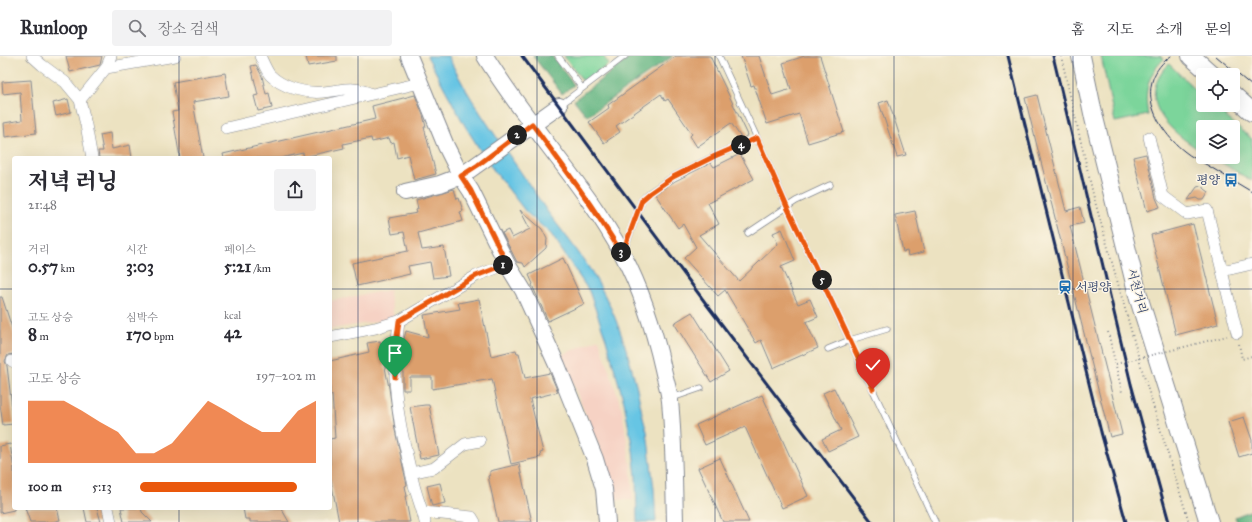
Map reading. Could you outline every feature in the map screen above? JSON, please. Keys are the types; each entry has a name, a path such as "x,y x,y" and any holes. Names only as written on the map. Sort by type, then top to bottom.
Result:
{"main road":[{"name":"서천거리","path":"1081,56 1094,118 1139,299 1208,522"},
{"path":"1191,56 1204,68"},
{"path":"1240,101 1252,112"}],"street":[{"path":"32,56 65,82 80,100 92,156"},
{"path":"80,100 106,68 111,56"},
{"path":"106,68 174,56"},
{"path":"260,56 269,74 279,82 300,91 322,92 360,89 372,94"},
{"path":"409,56 446,146 461,176 471,191 507,264 523,290 554,359 595,459 604,489 607,522"},
{"path":"485,56 500,80 572,176 622,254 640,291 652,326 670,399 675,522"},
{"path":"226,128 420,83"},
{"path":"406,192 440,184 461,176 559,106"},
{"path":"1149,137 1163,196 1187,214 1207,210 1237,333"},
{"path":"332,337 375,328 399,321 476,276 507,264"},
{"path":"1222,271 1252,264"},
{"path":"399,321 395,353 396,392 411,473 417,498 424,517 472,517 475,522"},
{"path":"411,473 434,468 466,444 480,441"},
{"path":"108,510 111,522"}],"lane":[{"path":"558,56 582,88"},
{"path":"559,106 618,58 625,56"},
{"path":"719,56 787,207 935,522"},
{"path":"622,254 642,200 650,193 673,177 715,156 757,138"},
{"path":"748,233 787,207 830,185"},
{"path":"828,350 850,340 888,329"},
{"path":"670,399 701,388"}],"path":[{"path":"1108,332 1122,392"},
{"path":"1116,364 1210,340"}],"shaded area":[{"path":"389,290 394,319 332,329 332,301"},
{"path":"599,339 622,409 631,467 633,500 612,500 607,466 561,355"}],"green space":[{"path":"533,56 552,56 574,85 562,94"},
{"path":"564,56 603,56 609,64 584,82"},
{"path":"632,56 673,56 587,116 574,100"},
{"path":"1101,56 1161,56 1164,59 1154,71 1148,85 1146,99 1148,115 1115,122"},
{"path":"1169,64 1196,90 1196,112 1220,112 1230,120 1196,120 1196,147 1179,135 1160,114 1156,103 1155,90 1159,77"},
{"path":"1240,129 1252,139 1252,181 1224,164 1240,164"},
{"path":"1252,510 1252,522 1237,522 1235,517"}],"water":[{"path":"427,56 448,56 455,71 481,114 547,211 586,264 606,298 626,349 637,387 643,419 647,431 654,489 656,522 637,522 636,476 633,450 624,402 606,339 589,291 551,234 526,212 489,164 465,126"}],"building":[{"path":"66,56 102,56 100,65 70,72"},
{"path":"306,56 337,56 337,61 308,66"},
{"path":"676,56 710,56 748,135 742,139 731,123 697,147 690,136 692,134 668,99 665,101 661,94 616,126 620,132 604,143 589,122 609,108 608,105"},
{"path":"741,56 759,56 772,95 791,89 783,63 805,56 820,56 844,132 808,143 799,114 767,124 754,85 751,86"},
{"path":"256,65 262,76 266,94 269,93 272,108 258,111 254,96 258,95 251,66"},
{"path":"225,73 229,96 193,102 203,156 180,156 172,112 178,111 173,82"},
{"path":"31,80 36,133 5,137 4,123 22,120 20,92 3,94 2,82"},
{"path":"415,95 423,115 426,127 424,127 436,174 414,180 408,155 397,158 394,142 391,143 389,138 372,142 371,138 343,144 344,148 308,156 304,156 303,153 290,156 224,156 223,154 375,119 372,106"},
{"path":"1037,95 1066,211 1080,207 1084,223 1070,226 1122,434 1110,437 1025,98"},
{"path":"68,99 71,112 56,116 53,103"},
{"path":"888,100 906,155 897,157 879,103"},
{"path":"110,133 112,149 130,145 132,156 99,156 98,151 103,151 100,135"},
{"path":"740,154 754,179 708,203 719,224 699,235 739,281 778,244 773,233 782,229 795,261 781,267 798,304 810,299 818,317 806,322 818,348 773,368 761,340 756,343 725,290 718,296 684,258 696,247 683,224 678,228 655,194 675,181 711,163 714,167"},
{"path":"1146,154 1156,198 1160,207 1147,211 1133,157"},
{"path":"1201,186 1209,192 1204,200 1197,198 1188,200 1197,187"},
{"path":"454,189 457,199 459,198 463,211 460,212 463,221 418,233 422,250 444,247 449,276 433,278 430,262 408,266 410,274 357,286 352,263 408,251 404,232 392,234 389,218 417,213 416,210 418,209 416,200"},
{"path":"520,210 542,229 547,239 546,248 525,267 523,263 517,262 502,233 508,230 512,238 530,229"},
{"path":"915,211 924,252 908,256 907,251 903,252 895,215"},
{"path":"1193,224 1218,324 1176,335 1151,235"},
{"path":"563,258 584,304 548,321 529,275"},
{"path":"0,297 2,297 12,328 12,354 8,355 5,361 7,366 12,407 12,424 3,425 0,405"},
{"path":"479,299 491,356 516,350 517,353 519,353 525,378 550,373 558,392 530,399 543,452 540,453 541,457 511,464 492,379 432,389 432,377 410,377 410,390 403,390 403,355 406,331 428,337 424,315 460,309 458,303"},
{"path":"692,312 729,371 711,382 674,323"},
{"path":"380,341 395,430 407,485 405,486 407,496 405,496 410,522 339,522 332,486 332,439 335,438 332,395 332,361 369,352 367,343"},
{"path":"834,388 858,437 828,451 822,439 841,430 823,393"},
{"path":"762,395 808,496 782,508 745,427 705,445 696,425"},
{"path":"429,405 439,455 420,459 410,407"},
{"path":"1244,417 1252,440 1252,453 1239,457 1228,422"},
{"path":"10,444 12,456 12,510 14,510 0,513 0,446"},
{"path":"720,458 749,522 723,522 698,468"},
{"path":"519,464 532,522 498,522 488,476 490,475 490,471"},
{"path":"440,483 445,503 432,506 427,486"},
{"path":"26,510 58,510 60,520 52,522 30,522"},
{"path":"84,510 98,510 101,522 87,522"},
{"path":"121,510 142,510 152,522 124,522"},
{"path":"243,510 282,510 289,522 250,522 250,519 245,519"}],"tram line":[{"path":"1171,56 1159,67 1153,79 1151,92 1152,105 1164,130 1173,141 1187,153 1252,192"},
{"path":"1216,56 1252,86"}],"railway":[{"path":"522,56 707,305 872,522"},
{"path":"1008,56 1101,432 1126,522"},
{"path":"1053,56 1131,384 1169,522"}],"place":[{"name":"평양","path":"1231,180"},
{"name":"서평양","path":"1065,287"}],"route":[{"path":"395,377 395,353 399,321 439,296 476,276 507,264 471,191 461,176 532,124 572,176 622,254 642,200 650,193 673,177 715,156 757,138 787,207 873,389"}]}
